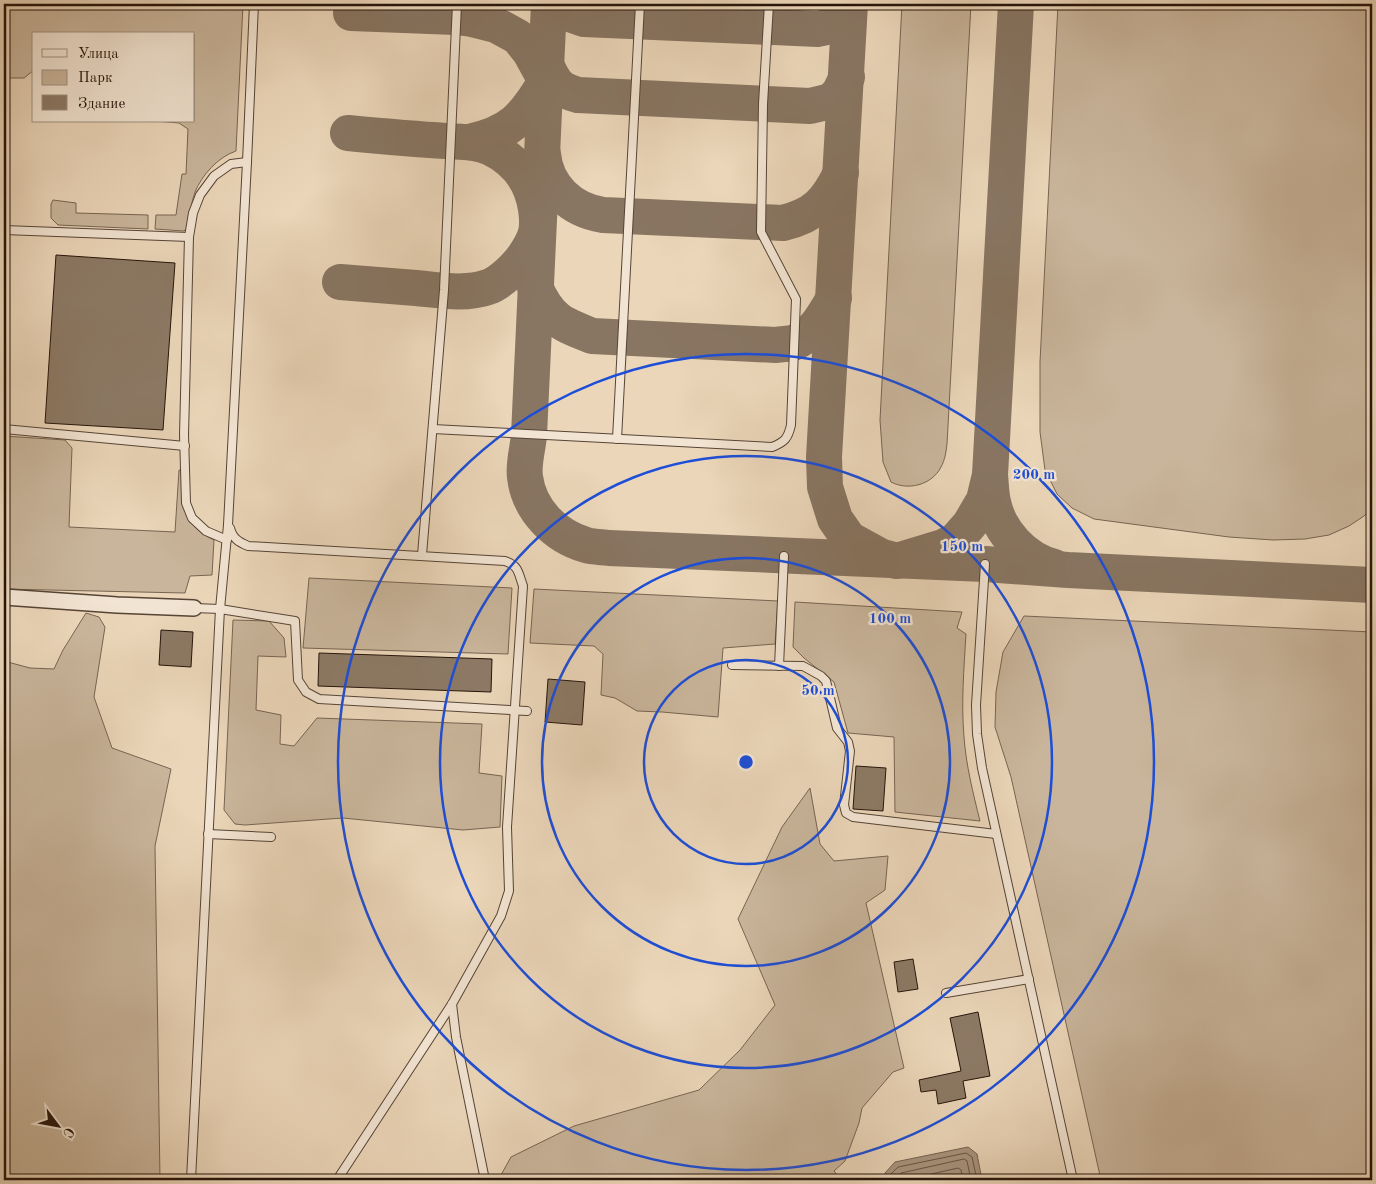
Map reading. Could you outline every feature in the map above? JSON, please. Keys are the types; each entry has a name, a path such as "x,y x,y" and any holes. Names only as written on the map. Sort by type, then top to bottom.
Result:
{"street":[{"path":"4,597 194,608"}],"lane":[{"path":"191,1180 220,609 228,525 254,4"},
{"path":"422,555 444,290 457,4"},
{"path":"617,439 640,4"},
{"path":"433,429 772,447 783,443 789,435 792,425 796,299 761,232 763,104 769,4"},
{"path":"227,540 206,531 192,518 186,503 185,446 189,237 193,213 200,195 214,176 231,164 247,162"},
{"path":"4,230 189,237"},
{"path":"4,429 185,446"},
{"path":"228,525 231,534 237,542 248,546 505,561 513,563 517,568 523,586 508,827 509,891 501,916 452,1004 337,1180"},
{"path":"779,666 784,556"},
{"path":"985,564 976,705 976,734 996,834 1073,1180"},
{"path":"194,608 220,609 295,621 298,680 306,692 319,699 526,712"},
{"path":"732,665 802,666 821,676 826,681 837,728 848,742 850,751 844,806 846,813 853,817 996,834"},
{"path":"208,834 271,836"},
{"path":"946,993 1028,979"},
{"path":"452,1004 456,1037 485,1180"}],"green space":[{"path":"4,4 243,4 236,151 217,162 202,179 194,196 188,227 184,231 155,229 156,215 176,215 182,174 186,174 188,129 179,123 168,122 195,122 195,32 32,32 32,72 24,78 4,78"},
{"path":"902,4 971,4 946,453 941,467 932,478 919,485 912,486 898,485 891,482 883,462 880,420"},
{"path":"1058,4 1372,4 1372,508 1349,526 1329,535 1305,539 1273,540 1229,537 1094,519 1072,508 1057,494 1045,470 1040,432 1040,362"},
{"path":"53,200 76,203 76,213 148,215 148,229 58,225 51,218 51,204"},
{"path":"4,436 65,440 72,448 69,527 175,532 179,470 182,470 184,502 190,520 203,534 214,540 212,575 190,576 185,593 4,589"},
{"path":"309,578 512,588 508,654 303,648"},
{"path":"534,589 778,601 775,644 723,648 718,717 637,711 615,698 601,695 603,654 594,646 530,643"},
{"path":"795,602 962,612 957,628 966,634 963,698 964,737 972,790 980,821 895,812 894,737 848,733 834,682 793,647"},
{"path":"86,613 99,617 105,627 94,697 112,748 171,769 155,846 160,1180 4,1180 4,661 30,668 54,669 63,650"},
{"path":"1024,616 1372,632 1372,1180 1101,1180 1011,777 995,727 996,692 1003,652"},
{"path":"233,620 269,621 284,638 286,657 258,656 256,710 281,715 280,744 294,746 317,718 482,724 479,773 502,776 500,827 463,830 343,818 245,825 235,824 224,810"},
{"path":"810,788 820,844 834,861 888,856 885,890 866,903 904,1068 893,1072 862,1108 859,1123 845,1161 834,1171 841,1180 504,1180 501,1175 511,1157 574,1126 699,1090 740,1050 775,1005 738,919 782,827"}],"water":[{"path":"968,1147 977,1154 982,1180 887,1180 885,1173 895,1162"}],"building":[{"path":"56,255 175,263 163,430 45,423"},
{"path":"161,630 193,632 191,667 159,665"},
{"path":"319,653 492,659 491,692 318,686"},
{"path":"548,679 585,682 582,725 545,722"},
{"path":"856,766 886,768 883,811 853,809"},
{"path":"913,959 918,989 898,992 894,962"},
{"path":"978,1012 990,1076 963,1081 966,1098 938,1104 936,1090 921,1092 919,1080 961,1071 950,1018"}],"taxiway":[{"path":"549,4 529,435 525,461 525,477 527,489 538,511 554,528 575,541 594,547 985,564 1372,585"},
{"path":"558,4 564,12 584,19 818,29 837,21 849,4"},
{"path":"850,4 824,457 825,487 835,519 849,539 882,557 897,561 943,547 956,540 970,524 984,500 990,475 992,499 996,513 1007,534 1023,551 1033,558 1054,567"},
{"path":"990,475 1016,4"},
{"path":"351,13 472,19 496,25 518,37 530,52 546,81 531,105 515,122 496,134 469,142"},
{"path":"547,67 558,86 578,95 810,106 833,99 839,93 847,77"},
{"path":"340,282 452,291 471,291 488,287 503,278 522,259 534,239 537,228 534,199 527,181 515,165 491,148 469,142 348,133"},
{"path":"543,154 549,177 562,195 581,208 603,215 783,223 803,216 818,206 830,192 841,173"},
{"path":"535,287 545,306 557,319 572,328 592,336 776,345 793,343 800,340 817,324 834,298"}]}
